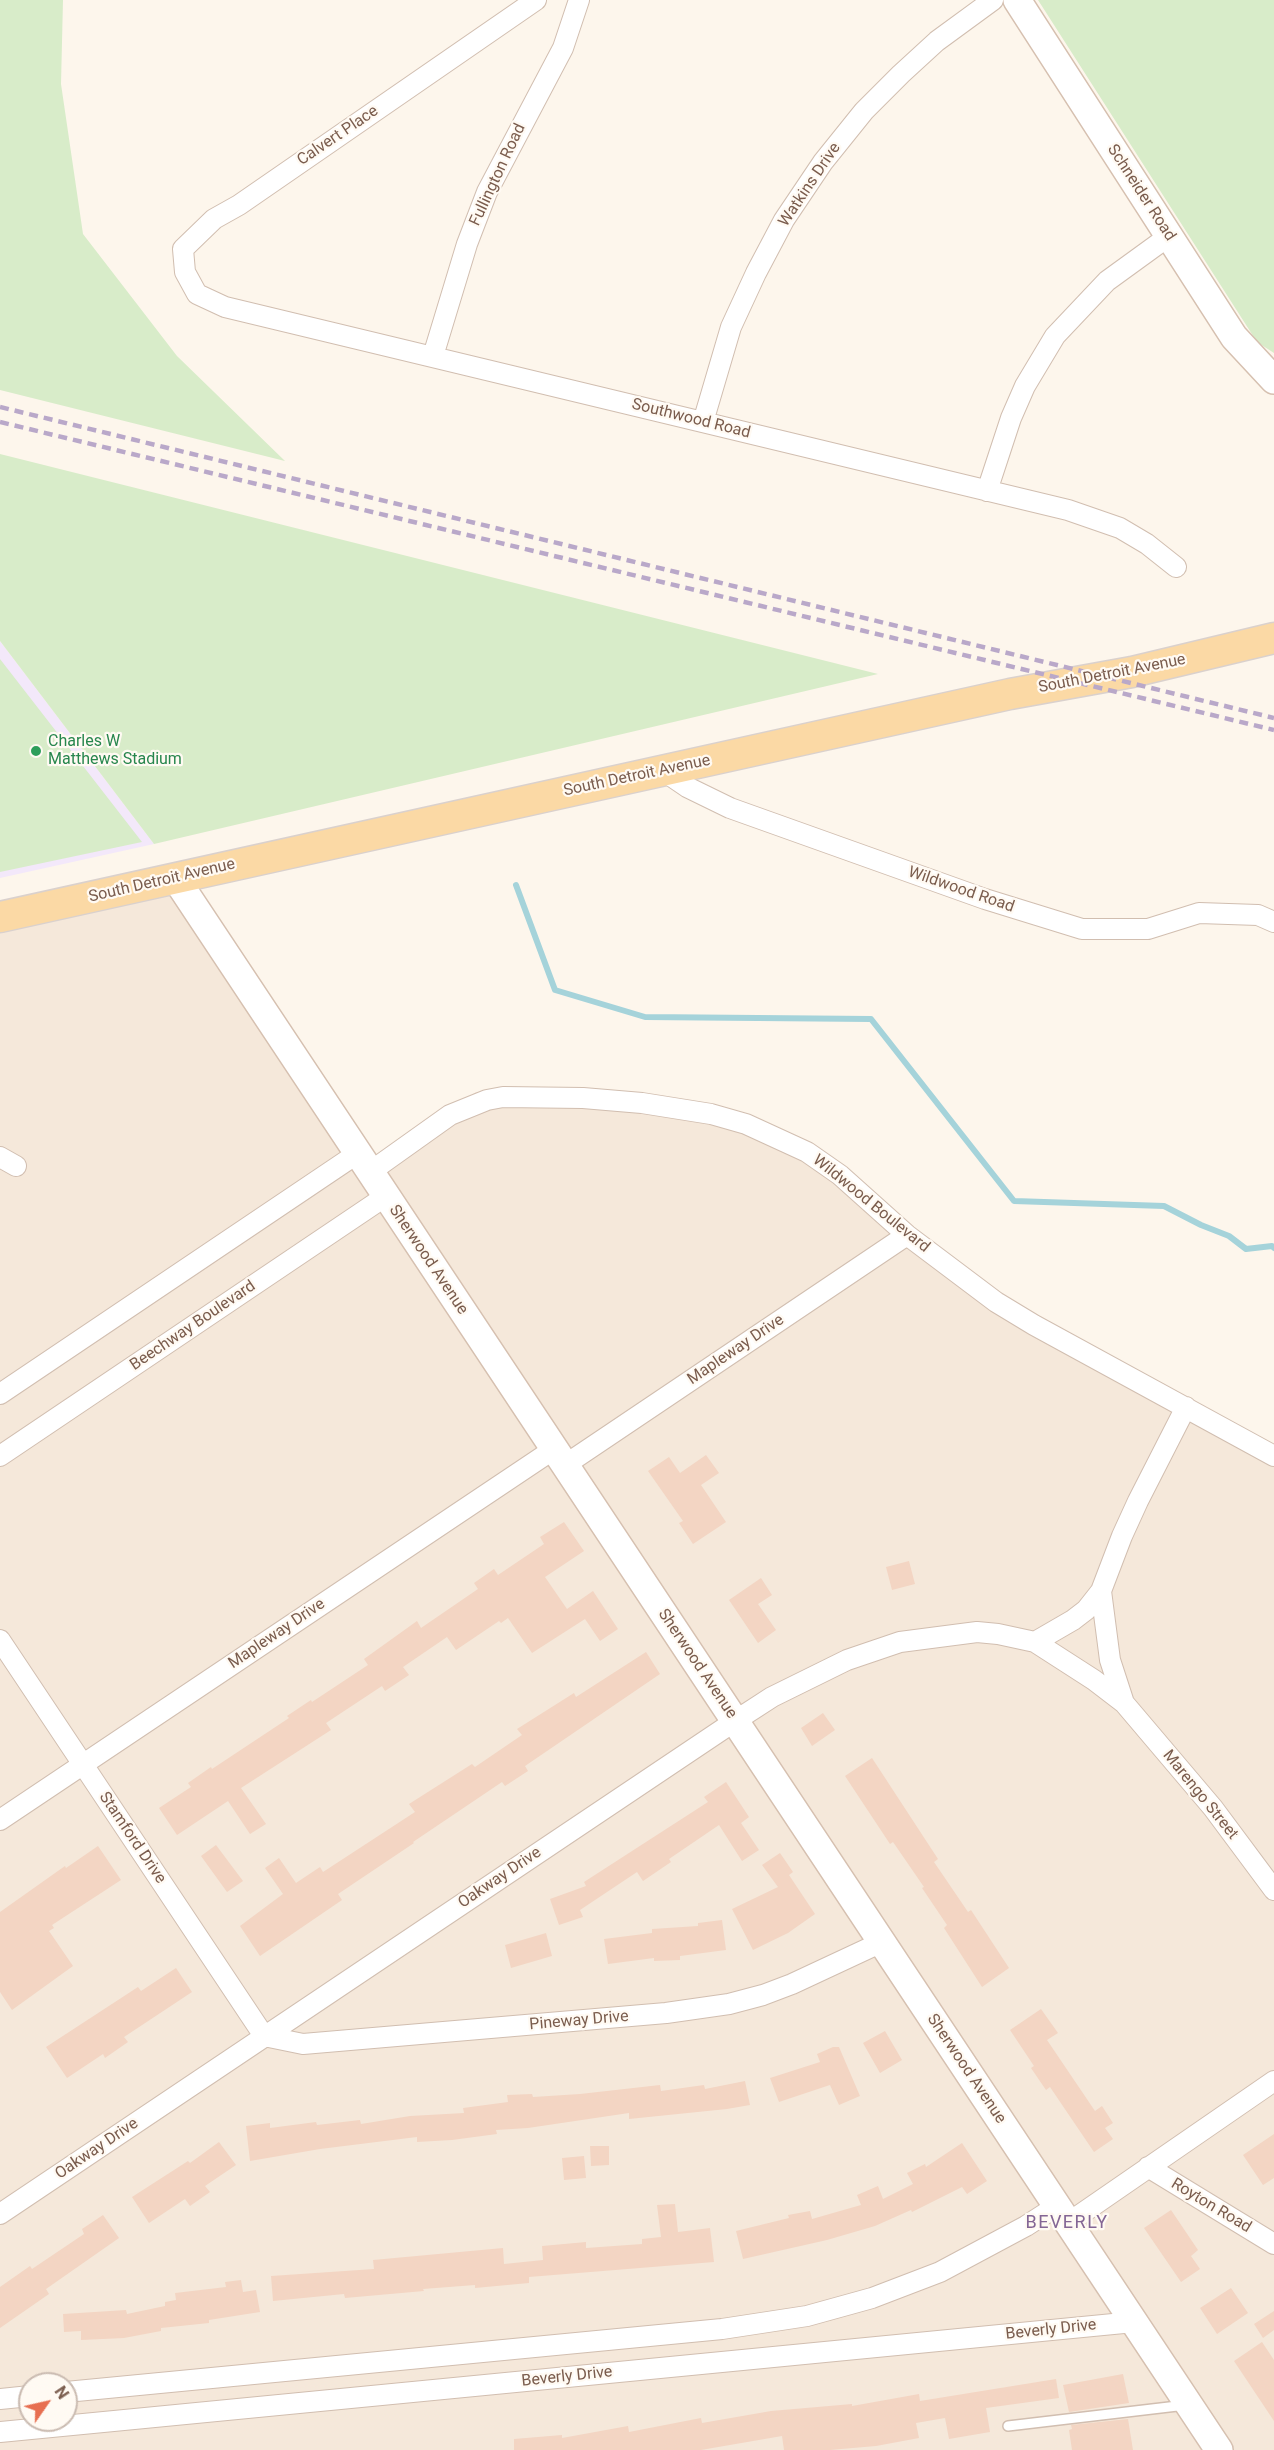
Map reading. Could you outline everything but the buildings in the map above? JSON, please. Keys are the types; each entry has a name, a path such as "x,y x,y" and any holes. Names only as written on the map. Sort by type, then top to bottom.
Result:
{"main road":[{"name":"South Detroit Avenue","path":"0,917 1010,694 1132,672 1274,638"}],"street":[{"name":"Calvert Place","path":"197,294 185,272 183,249 214,219 239,205 536,0"},
{"name":"Fullington Road","path":"433,356 467,244 486,192 563,48 579,0"},
{"name":"Watkins Drive","path":"703,422 731,327 784,220 823,162 864,111 901,74 937,41 993,0"},
{"name":"Schneider Road","path":"1017,0 1234,337 1274,380"},
{"path":"987,491 1011,418 1025,387 1054,336 1107,281 1169,236"},
{"name":"Southwood Road","path":"197,294 225,307 1068,510 1120,528 1147,544 1176,567"},
{"name":"Wildwood Road","path":"662,770 687,787 730,808 985,899 1082,929 1148,929 1199,913 1258,915 1274,922"},
{"name":"Sherwood Avenue","path":"176,879 1219,2450"},
{"name":"Wildwood Boulevard","path":"364,1163 450,1115 487,1100 503,1097 583,1098 642,1103 711,1114 746,1124 807,1152 840,1175 907,1235 1005,1307 1274,1456"},
{"path":"0,1394 364,1163"},
{"name":"Beechway Boulevard","path":"0,1456 386,1196"},
{"name":"Mapleway Drive","path":"0,1820 83,1764 907,1235"},
{"name":"Marengo Street","path":"1186,1407 1137,1501 1101,1591 1086,1610 1035,1642 1094,1680 1124,1703 1214,1808 1274,1890"},
{"name":"Marengo Street","path":"1101,1591 1110,1660 1124,1703"},
{"name":"Oakway Drive","path":"0,2214 772,1697 847,1660 900,1642 977,1632 1035,1642"},
{"name":"Stamford Drive","path":"0,1640 264,2036"},
{"name":"Pineway Drive","path":"264,2036 303,2044 666,2013 729,2004 792,1984 882,1942"},
{"name":"Beverly Drive","path":"78,2391 722,2329 807,2316 872,2298 940,2272 1026,2226 1062,2214 1148,2167 1274,2081"},
{"name":"Royton Road","path":"1148,2167 1274,2244"},
{"name":"Beverly Drive","path":"0,2432 1134,2322"},
{"path":"0,2399 18,2397"}],"lane":[{"path":"1008,2426 1188,2404"}],"shaded area":[{"name":"Charles W Matthews Stadium","path":"0,641 154,844 0,878"},
{"path":"193,888 372,1160 476,1092 705,1103 812,1146 917,1233 1002,1299 1274,1450 1274,2450 0,2450 0,930"}],"green space":[{"path":"0,0 63,0 61,84 83,234 177,356 285,461 0,390"},
{"path":"1038,0 1274,0 1274,353 1257,342"},
{"path":"0,454 878,674 154,844 0,641"},
{"name":"Charles W Matthews Stadium","path":"0,659 142,842 0,872"}],"waterway":[{"path":"516,885 555,990 645,1017 871,1019 1014,1201 1164,1206 1229,1236 1246,1249 1272,1246 1274,1248"}],"railway":[{"path":"0,407 1274,718"},
{"path":"0,422 1274,730"}],"place":[{"name":"Charles W Matthews Stadium","path":"36,751"}],"district":[{"name":"BEVERLY","path":"1067,2223"}]}
